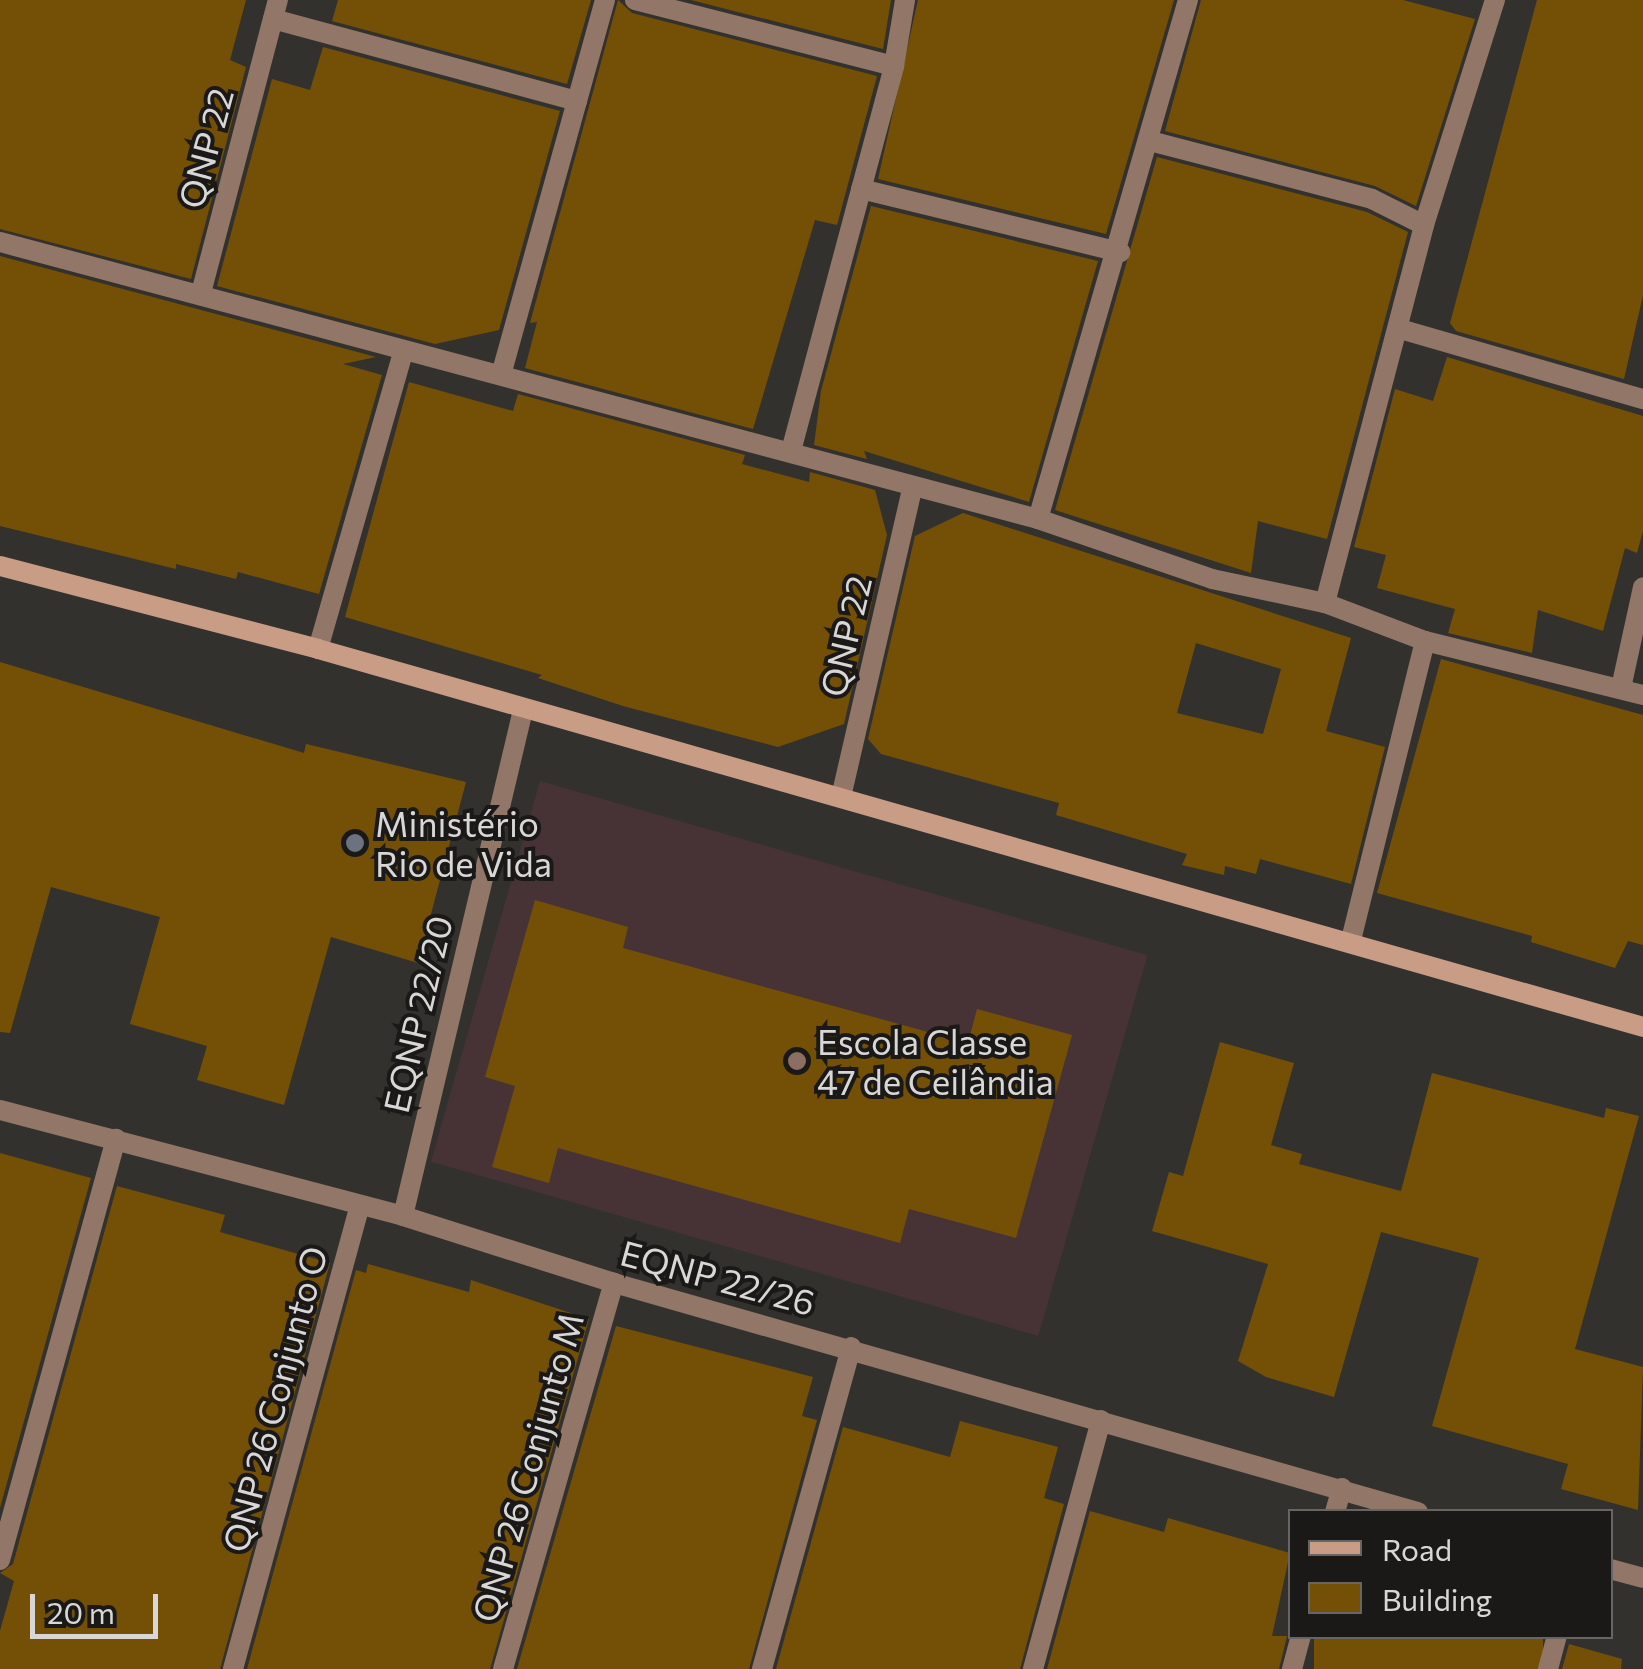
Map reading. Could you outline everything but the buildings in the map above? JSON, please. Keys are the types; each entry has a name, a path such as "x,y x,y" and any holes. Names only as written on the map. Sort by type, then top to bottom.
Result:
{"street":[{"path":"501,375 605,0"},
{"path":"635,0 894,66"},
{"path":"791,452 894,66 905,0"},
{"path":"1038,518 1120,252 1188,0"},
{"path":"1326,603 1400,330 1424,225 1495,0"},
{"name":"QNP 22","path":"201,293 276,10 577,101"},
{"path":"1150,141 1372,200 1424,225"},
{"path":"861,189 1120,252"},
{"path":"0,242 791,452 912,490 1038,518 1212,579 1326,603 1424,640 1643,694"},
{"path":"1400,330 1643,399"},
{"path":"318,650 403,352"},
{"name":"QNP 22","path":"842,797 912,490"},
{"path":"0,566 318,650 842,797 1351,940 1643,1027"},
{"path":"1621,688 1643,586"},
{"path":"1351,940 1424,640"},
{"name":"EQNP 22/20","path":"403,1216 523,710"},
{"name":"EQNP 22/26","path":"0,1110 403,1216 614,1283 851,1346 1408,1509"},
{"path":"0,1560 116,1139"},
{"name":"QNP 26 Conjunto O","path":"233,1669 360,1205"},
{"name":"QNP 26 Conjunto M","path":"504,1669 614,1283"},
{"path":"762,1669 851,1346"},
{"path":"1033,1669 1101,1420"},
{"path":"1336,1509 1342,1488"},
{"path":"1613,1570 1643,1578"},
{"path":"1292,1669 1300,1639"},
{"path":"1548,1669 1556,1639"}],"shaded area":[{"name":"Escola Classe 47 de Ceilândia","path":"540,781 1148,955 1038,1336 431,1162"}],"place":[{"name":"Ministério Rio de Vida","path":"355,843"},
{"name":"Escola Classe 47 de Ceilândia","path":"797,1061"}]}
